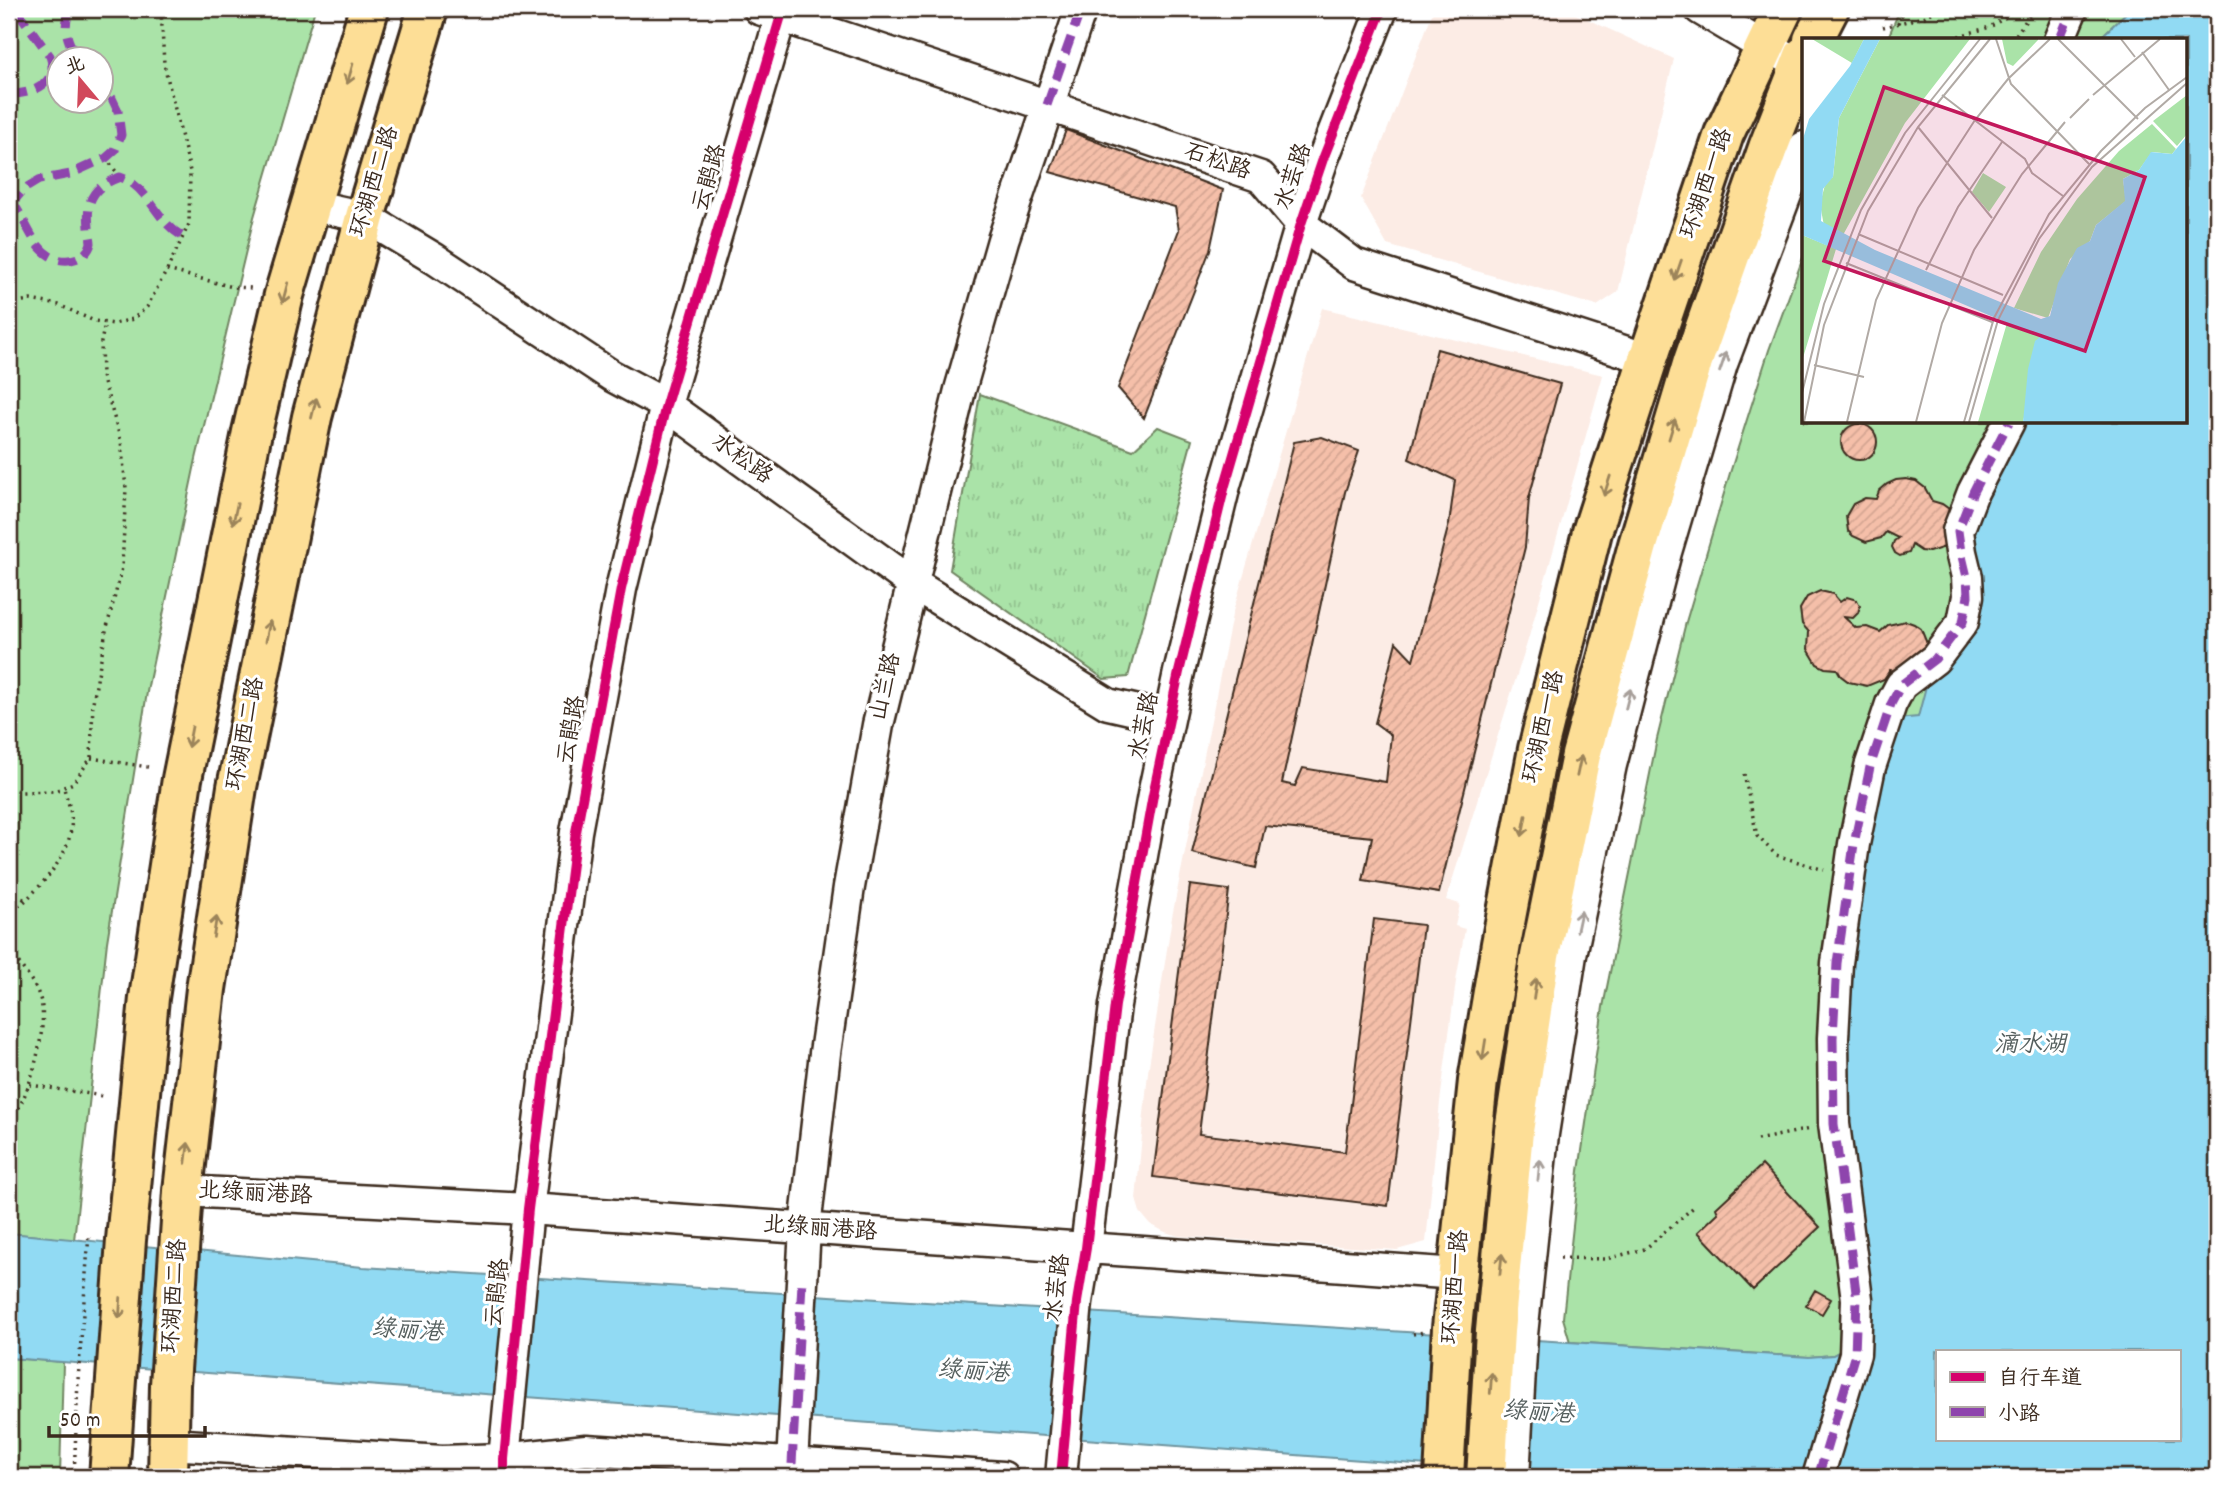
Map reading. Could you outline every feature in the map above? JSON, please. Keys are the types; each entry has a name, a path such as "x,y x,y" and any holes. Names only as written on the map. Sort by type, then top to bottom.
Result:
{"main road":[{"path":"109,1477 97,1380 125,1240 149,998 182,779 252,432 285,295 369,9"},
{"name":"环湖西二路","path":"169,1461 170,1385 183,1191 206,989 237,787 312,416 365,217 428,9"},
{"name":"环湖西一路","path":"1444,1475 1452,1328 1478,1081 1538,749 1592,532 1648,359 1724,134 1783,9"},
{"name":"环湖西一路","path":"1815,38 1829,9"},
{"name":"环湖西一路","path":"1495,1477 1508,1333 1514,1131 1538,970 1581,755 1638,545 1693,361 1802,66"}],"street":[{"name":"山兰路","path":"792,1464 805,1228 825,1053 849,887 878,725 960,390 1003,240 1081,9"},
{"name":"水芸路","path":"1062,1463 1077,1302 1115,1005 1169,718 1225,485 1301,224 1323,159 1382,9"},
{"path":"1700,9 1764,47 1802,57"},
{"path":"2060,38 2072,9"},
{"name":"石松路","path":"774,11 1261,177 1301,224 1354,264 1648,359"},
{"name":"云鹃路","path":"504,1468 528,1209 576,832 621,589 666,405 774,11"},
{"path":"1508,1333 1572,955 1611,765 1666,552 1722,364 1802,152"},
{"name":"水松路","path":"310,205 365,217 435,259 611,376 666,405 912,583 1108,704 1169,718"},
{"path":"1818,1477 1855,1353 1857,1299 1834,1124 1833,1038 1837,963 1849,877 1870,767 1891,704 1901,685 1935,659 1963,622 1968,597 1967,576 1958,531 1973,492 2008,424"},
{"name":"北绿丽港路","path":"183,1191 528,1209 1458,1274"},
{"path":"169,1461 442,1461 504,1468 586,1450 1003,1477"}],"path":[{"path":"9,303 30,300 59,304 94,321 114,324 133,319 148,307 190,223 190,171 164,64 161,9"},
{"path":"1898,23 1904,9"},
{"path":"1883,27 1924,17 1938,9"},
{"path":"1952,38 1990,27 2018,9"},
{"path":"2013,38 2034,9"},
{"path":"106,158 120,177"},
{"path":"167,270 233,287 251,288"},
{"path":"9,788 22,792 55,791 73,783 91,758 93,702 106,631 122,568 126,488 121,441 102,376 105,323"},
{"path":"91,758 148,767"},
{"path":"1744,774 1757,836 1776,855 1849,877"},
{"path":"9,916 10,912 27,900 52,873 67,847 72,817 64,787"},
{"path":"9,894 27,900"},
{"path":"9,944 33,982 42,1003 40,1041 30,1085 9,1121"},
{"path":"30,1085 103,1096"},
{"path":"1757,1140 1834,1124"},
{"path":"1560,1258 1606,1259 1645,1249 1696,1205"},
{"path":"74,1477 97,1380 89,1234"}],"shaded area":[{"path":"1434,9 1565,9 1674,59 1618,292 1597,306 1387,245 1361,198"},
{"path":"1322,308 1603,375 1528,640 1446,900 1460,904 1455,926 1465,929 1440,1102 1426,1242 1397,1250 1179,1236 1150,1224 1140,1212 1136,1199 1148,1072 1172,917 1232,615"}],"green space":[{"path":"9,9 315,9 254,217 196,459 148,686 107,942 74,1240 9,1233"},
{"path":"1900,9 2130,9 2100,38 1888,38"},
{"path":"1802,260 1802,424 2023,424 1984,498 1969,535 1982,576 1983,602 1962,650 1947,663 1851,1345 1833,1355 1809,1357 1570,1342 1563,1318 1579,1171 1603,1007 1657,739 1686,622 1769,350"},
{"path":"980,394 1133,450 1158,427 1192,440 1128,677 1104,679 950,570"},
{"path":"9,1358 63,1362 60,1477 9,1477"}],"water":[{"name":"滴水湖","path":"2130,9 2217,9 2217,1477 1587,1477 9,1358 9,1233 363,1267 1809,1357 1833,1355 1851,1345 1845,1124 1848,960 1869,820 1897,719 1918,717 1929,675 1962,650 1983,602 1982,576 1969,535 1984,498 2023,424 2188,424 2188,38 2100,38"}],"building":[{"path":"1066,130 1223,190 1210,250 1144,418 1118,388 1179,230 1175,207 1050,172"},
{"path":"1437,349 1560,384 1529,498 1525,547 1439,893 1363,881 1372,837 1265,826 1256,868 1192,853 1294,442 1322,437 1359,451 1345,492 1282,783 1295,786 1303,768 1386,782 1391,735 1375,723 1396,642 1413,660 1449,524 1455,480 1409,459"},
{"path":"1859,424 1872,429 1877,442 1872,455 1859,460 1846,455 1841,442 1846,429"},
{"path":"1906,479 1916,481 1925,488 1932,501 1949,509 1954,517 1950,542 1945,547 1929,552 1921,551 1912,545 1909,553 1900,556 1892,547 1898,538 1886,532 1881,538 1866,542 1848,531 1846,516 1853,504 1865,498 1876,499 1879,491 1887,484"},
{"path":"1820,591 1833,594 1840,602 1847,597 1857,600 1860,606 1858,613 1853,618 1844,617 1856,628 1867,627 1880,632 1888,625 1906,621 1921,629 1928,646 1901,673 1890,670 1884,679 1867,686 1849,682 1837,669 1817,664 1808,649 1809,632 1802,624 1800,609 1807,597"},
{"path":"1190,885 1229,890 1199,1134 1345,1152 1374,919 1423,925 1388,1206 1153,1177"},
{"path":"1762,1165 1820,1227 1753,1290 1698,1232 1718,1213 1716,1208"},
{"path":"1815,1290 1831,1299 1822,1314 1806,1305"}],"marked path":[{"path":"9,94 27,92 42,86 51,73 52,65 50,56 16,9"},
{"path":"71,9 66,29 71,46"},
{"path":"1047,105 1081,9"},
{"path":"2060,38 2072,9"},
{"path":"9,207 24,189 39,180 70,174 106,158 115,150 121,135 116,107"},
{"path":"9,199 37,244 50,256 61,260 80,257 89,249 91,243 88,217 93,195 103,185 120,177 139,189 166,223 184,237"},
{"path":"1818,1477 1855,1354 1857,1299 1834,1124 1833,1038 1837,963 1854,844 1870,767 1891,704 1901,685 1935,659 1963,622 1968,596 1967,577 1958,531 1973,492 2008,424"},
{"path":"792,1464 802,1283"}],"cycle path":[{"path":"504,1477 528,1209 576,832 621,589 666,405 783,9"},
{"path":"1061,1477 1077,1302 1115,1005 1153,795 1179,672 1225,485 1301,224 1323,159 1382,9"}],"water label":[{"name":"绿丽港","path":"407,1332"},
{"name":"绿丽港","path":"973,1373"},
{"name":"绿丽港","path":"1538,1414"}]}
